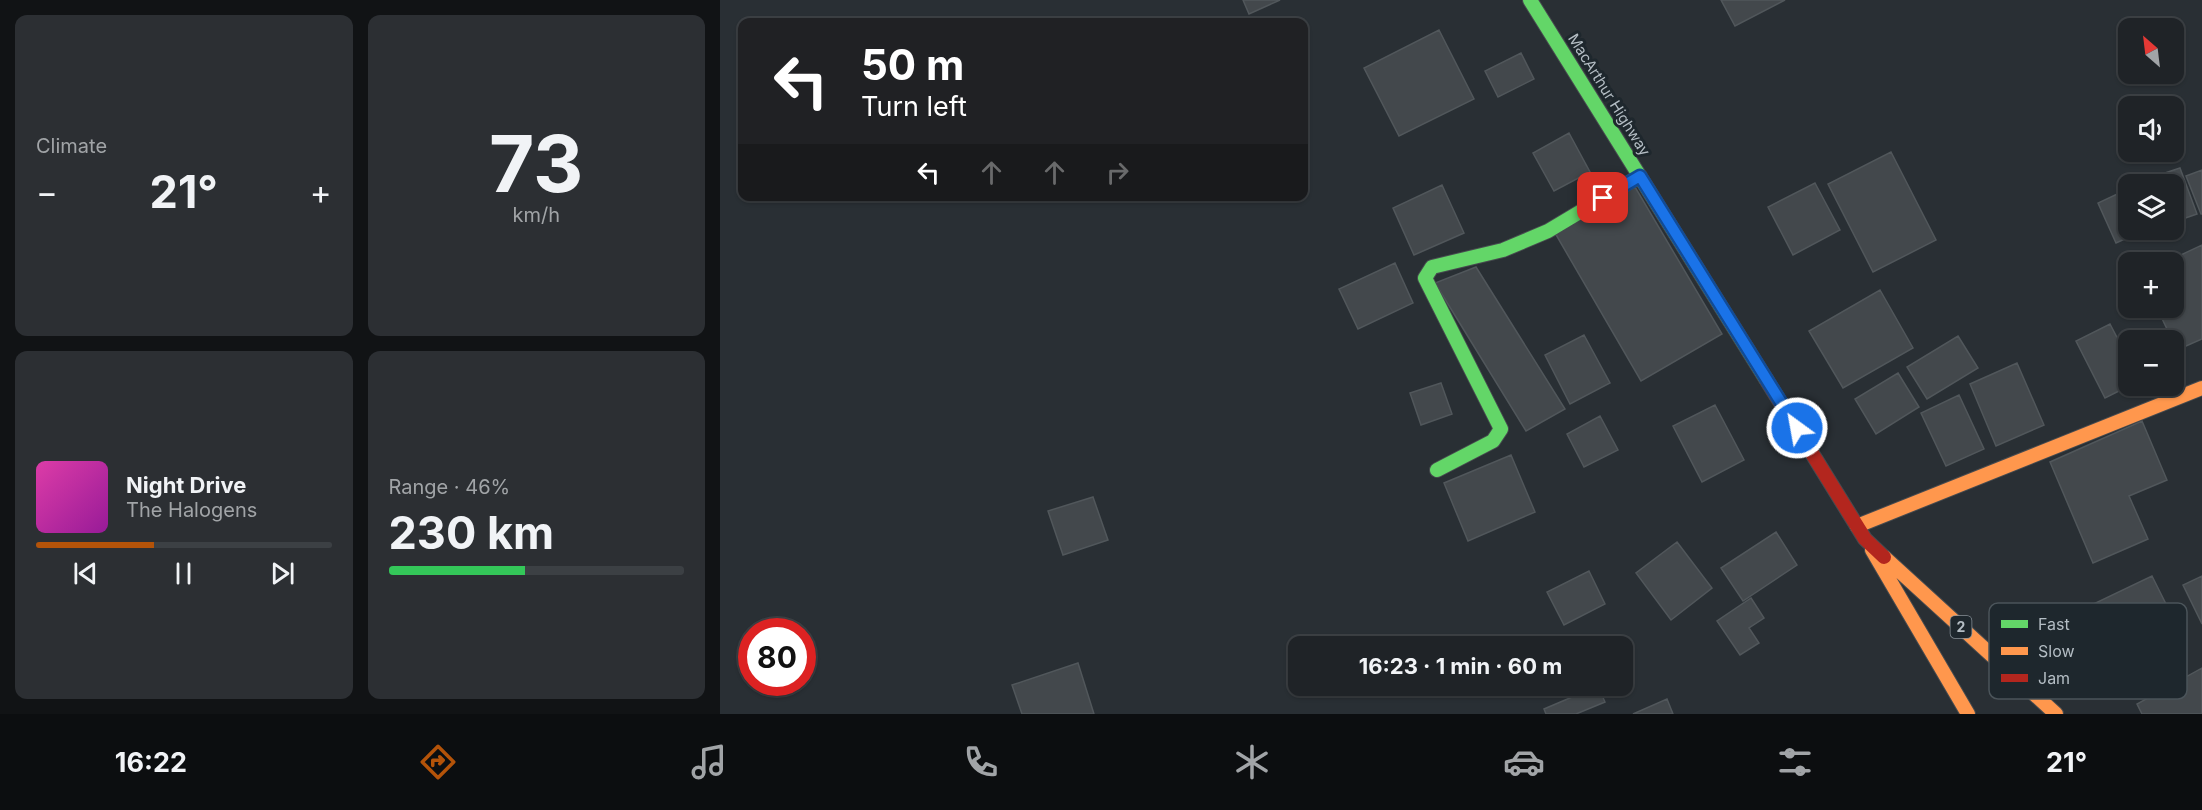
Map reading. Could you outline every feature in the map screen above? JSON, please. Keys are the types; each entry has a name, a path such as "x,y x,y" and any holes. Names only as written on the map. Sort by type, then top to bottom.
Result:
{"main road":[{"name":"MacArthur Highway","path":"1530,0 1865,539 1989,653"},
{"path":"1437,470 1493,441 1501,429 1425,278 1432,267 1503,250 1548,231 1640,176"},
{"path":"1857,525 2202,388"},
{"path":"1865,539 1968,714"},
{"name":"MacArthur Highway","path":"2040,699 2056,714"}],"building":[{"path":"1243,0 1280,0 1249,14"},
{"path":"1721,0 1785,0 1735,26"},
{"path":"1439,30 1474,99 1399,136 1364,68"},
{"path":"1521,53 1534,79 1498,97 1485,71"},
{"path":"1569,133 1590,172 1554,191 1533,153"},
{"path":"1891,152 1936,240 1873,272 1828,184"},
{"path":"2180,168 2182,174 2162,174"},
{"path":"2202,170 2202,214 2201,214 2186,176"},
{"path":"2184,179 2197,214 2184,219"},
{"path":"1815,183 1840,230 1793,255 1768,207"},
{"path":"1442,185 1464,233 1414,255 1393,208"},
{"path":"1635,187 1722,334 1641,381 1555,233"},
{"path":"2118,194 2118,240 2123,240 2116,243 2098,203"},
{"path":"2202,245 2202,339 2184,347 2184,330 2167,330 2162,318 2184,318 2184,254"},
{"path":"1395,263 1413,303 1358,329 1339,289"},
{"path":"1476,267 1565,409 1526,431 1435,283"},
{"path":"1880,290 1913,348 1843,388 1809,331"},
{"path":"2110,324 2118,339 2118,392 2105,398 2076,341"},
{"path":"1584,335 1610,383 1570,404 1545,355"},
{"path":"1958,336 1978,368 1927,399 1907,367"},
{"path":"2017,363 2044,425 1996,446 1970,384"},
{"path":"1898,373 1919,407 1876,434 1855,399"},
{"path":"1441,383 1452,414 1421,425 1410,393"},
{"path":"1959,395 1984,449 1946,466 1921,413"},
{"path":"1715,405 1744,460 1702,482 1673,426"},
{"path":"1600,416 1618,450 1584,467 1567,434"},
{"path":"2142,421 2167,480 2129,496 2148,539 2093,563 2050,462"},
{"path":"1511,455 1535,512 1468,541 1444,483"},
{"path":"1093,497 1108,540 1063,555 1048,511"},
{"path":"1776,532 1797,565 1743,601 1721,568"},
{"path":"1677,542 1712,588 1671,620 1636,573"},
{"path":"1589,571 1605,604 1564,625 1547,592"},
{"path":"2152,576 2166,603 2095,603"},
{"path":"2202,576 2202,624 2183,585"},
{"path":"1751,598 1764,618 1749,628 1759,643 1740,655 1717,621"},
{"path":"1078,663 1094,714 1022,714 1012,685"},
{"path":"2202,668 2202,714 2142,714 2137,704 2146,699 2187,699 2187,676"},
{"path":"1575,696 1602,696 1605,702 1576,714 1546,714 1544,709"},
{"path":"1667,699 1673,714 1633,714"}],"traffic: fast":[{"path":"1530,0 1766,379"},
{"path":"1437,470 1493,441 1501,429 1425,278 1432,267 1503,250 1548,231 1640,176"}],"traffic: slow":[{"path":"1857,526 2202,388"},
{"path":"1872,550 1968,714"},
{"path":"1884,557 1989,653"},
{"path":"2040,699 2056,714"}],"traffic: jam":[{"path":"1766,379 1865,539 1884,557"}],"route":[{"path":"1603,198 1640,176 1797,428"}]}
